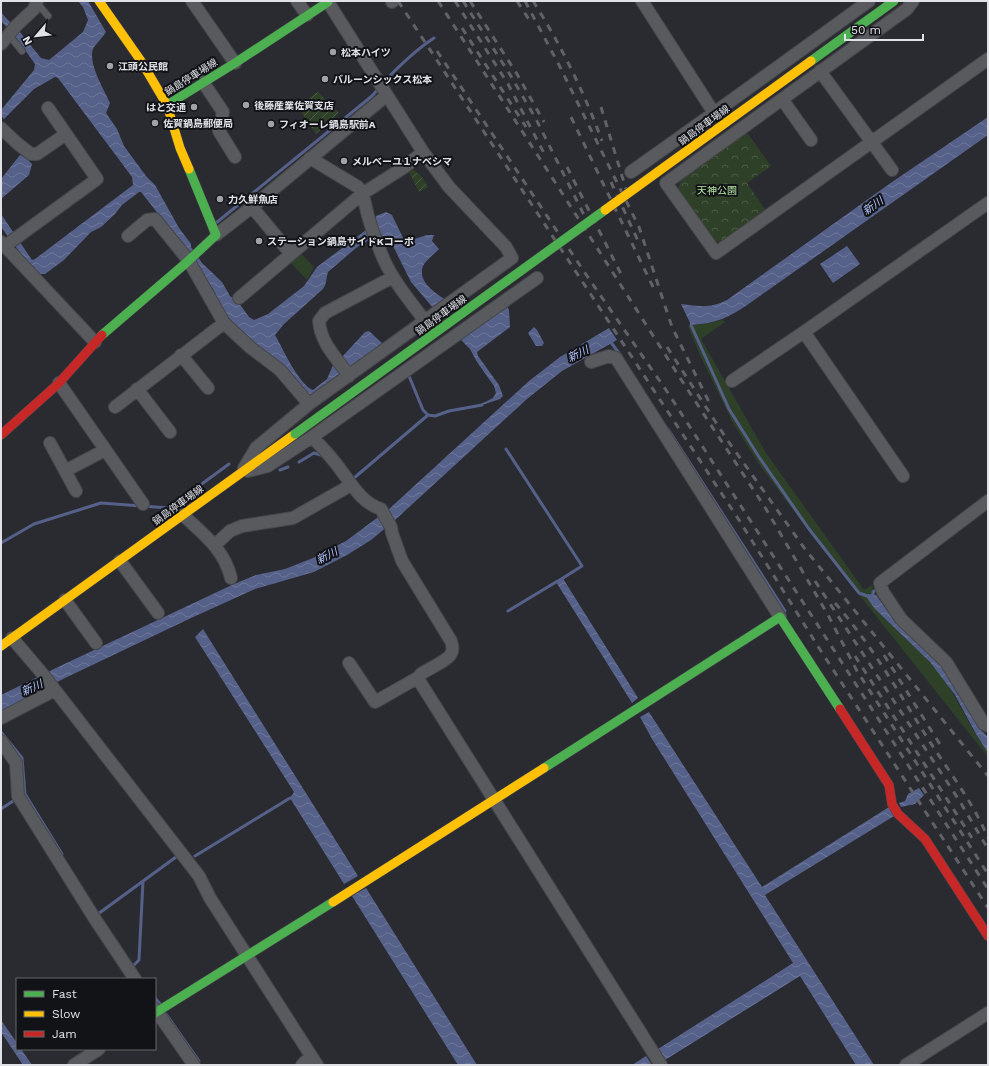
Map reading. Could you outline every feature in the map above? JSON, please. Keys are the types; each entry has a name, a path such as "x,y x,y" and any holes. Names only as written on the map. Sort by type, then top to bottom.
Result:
{"main road":[{"name":"鍋島停車場線","path":"1,646 894,1"},
{"path":"104,2 167,105"},
{"name":"鍋島停車場線","path":"216,235 180,148 167,105 235,63 328,2"},
{"path":"1,434 59,383 95,342 145,297 193,258 216,235"},
{"path":"156,1011 248,956 780,617 889,785 892,804 898,814 925,839 988,936"}],"street":[{"path":"192,1 235,63"},
{"path":"297,1 307,15"},
{"path":"642,1 714,113"},
{"path":"631,172 869,1"},
{"path":"913,1 907,9 666,183 716,253 988,59"},
{"path":"9,34 34,9 37,2"},
{"path":"241,473 256,448 309,404 512,258 506,247 449,187 423,152 328,2"},
{"path":"820,71 892,170"},
{"path":"203,82 223,112 219,131 235,157"},
{"path":"216,235 252,208 310,158 383,89"},
{"path":"782,99 811,140"},
{"path":"48,108 97,179 5,244 12,255 95,342"},
{"path":"2,130 31,154 37,154 66,134"},
{"path":"239,298 362,194 402,168 423,152"},
{"path":"310,158 358,187 366,204 368,216 383,259 393,277 425,321"},
{"path":"732,381 988,203"},
{"path":"252,208 291,254"},
{"path":"128,236 147,220 155,219 193,258 224,323 251,348 280,370 309,404"},
{"path":"348,375 328,349 320,332 319,321 325,314 393,277"},
{"path":"241,473 268,466 312,437 537,278"},
{"path":"115,407 224,323"},
{"path":"804,332 903,476"},
{"path":"181,355 208,388"},
{"path":"591,362 609,356 616,358 780,617"},
{"path":"59,383 143,504"},
{"path":"138,389 170,432"},
{"path":"312,437 343,473 351,485 374,506 383,511 392,527 392,533 402,561 451,641 453,647 451,654 446,658 421,674 419,677 375,702 349,663"},
{"path":"50,443 76,491"},
{"path":"65,471 105,450"},
{"path":"215,545 230,531 242,526 293,518 351,485"},
{"path":"988,501 882,587 901,619 946,662 984,724 988,726"},
{"path":"183,515 215,545 223,557 231,578"},
{"path":"120,561 158,613"},
{"path":"65,600 96,643"},
{"path":"12,638 41,672 199,876 210,898 314,1061 302,1065"},
{"path":"419,677 420,682 661,1065"},
{"path":"1,718 54,689"},
{"path":"1,741 16,763 18,796 95,919 134,978"},
{"path":"156,1011 194,1065"},
{"path":"906,1065 988,1013"},
{"path":"74,1065 97,1050"}],"lane":[{"path":"37,2 48,16"},
{"path":"9,34 22,51"}],"green space":[{"path":"318,92 339,113 316,134 297,106"},
{"name":"天神公園","path":"745,130 771,166 747,183 766,211 721,243 715,240 678,189 687,174 696,166"},
{"path":"409,166 422,177 428,187 419,192 407,168"},
{"path":"300,252 314,267 307,280 289,261"},
{"path":"722,320 725,322 701,339 766,453 864,590 872,585 876,595 868,594 867,598 874,607 929,661 943,678 985,749 988,757 814,538 759,464 733,423 699,353 688,326"}],"water":[{"path":"78,1 88,1 106,32 94,47 92,55 95,69 110,103 106,113 117,129 124,146 146,176 155,185 179,228 191,244 191,247 202,263 222,282 230,296 239,303 249,317 254,320 268,314 304,286 317,267 366,230 371,233 371,239 356,248 328,272 323,289 284,324 275,335 302,381 313,390 327,379 334,363 341,358 365,332 369,331 383,344 310,396 282,365 257,347 234,324 225,313 213,289 197,266 191,253 141,192 122,205 101,227 91,232 64,260 45,274 39,274 31,267 1,227 1,214 32,260 133,185 132,177 58,78 55,77 34,89 4,119 1,116 1,110 34,70 35,64 15,36 1,21 1,12 41,58 49,60 83,32 88,20 83,7"},
{"name":"新川","path":"988,117 988,135 750,303 722,319 709,323 691,325 681,304 710,306 727,300 892,182"},
{"path":"20,155 32,164 29,175 1,199 1,179"},
{"path":"386,212 392,215 405,242 427,235 434,235 432,241 439,249 424,264 422,271 423,277 428,286 446,300 434,309 411,282 387,237 379,235 374,221 376,216"},
{"path":"847,246 860,264 833,283 820,264"},
{"path":"507,306 509,310 510,327 477,352 478,356 499,385 503,396 500,399 479,406 493,398 496,393 494,386 477,362 470,349 460,339"},
{"path":"534,327 544,343 542,346 536,346 528,333"},
{"name":"新川","path":"609,328 617,340 562,371 527,399 394,521 371,540 347,555 314,572 255,589 65,678 1,711 1,695 234,584 256,575 285,569 313,558 346,541 389,509 529,381 560,357"},
{"path":"562,577 638,698 632,703 555,581"},
{"path":"868,594 876,595 889,613 946,671 981,730 988,737 988,753 955,695 930,662 875,609 867,598"},
{"path":"203,629 358,876 344,884 290,798 294,792 195,637"},
{"path":"649,712 762,887 889,807 894,816 765,895 874,1065 856,1065 800,976 665,1060 658,1049 793,963 652,739 640,717"},
{"path":"919,788 924,795 915,804 901,807 899,803 905,801 908,794"},
{"path":"366,888 477,1065 458,1065 352,896"},
{"path":"1,1020 16,1042 16,1050 22,1050 32,1065 23,1065 1,1032"},
{"path":"646,1056 652,1065 632,1065"}],"waterway":[{"path":"383,83 407,59 434,38"},
{"path":"216,223 372,96 379,88"},
{"path":"691,325 729,409 759,457 809,529 859,593 873,598 873,592 879,588"},
{"path":"610,341 621,356"},
{"path":"409,376 423,410 428,415 435,416 449,411 482,405"},
{"path":"354,478 428,415"},
{"path":"668,429 785,611"},
{"path":"506,449 582,566 560,581 508,611"},
{"path":"299,462 314,453 324,456"},
{"path":"1,543 34,524 101,503 169,508 229,464"},
{"path":"280,470 288,467"},
{"path":"1,732 22,758 25,794 62,854"},
{"path":"195,856 290,798 293,798"},
{"path":"1,809 13,801"},
{"path":"97,912 98,914 176,857"},
{"path":"134,968 133,966 139,960 143,881"},
{"path":"156,999 160,1004"},
{"path":"166,1014 199,1061"}],"railway":[{"path":"398,1 739,520 819,648 988,908"},
{"path":"438,1 766,509 828,615 857,671 988,874"},
{"path":"455,1 508,84 546,157"},
{"path":"463,1 509,73 536,119 587,221"},
{"path":"470,1 517,74 544,122"},
{"path":"517,1 530,21"},
{"path":"525,1 559,65 639,227 672,327 709,402"},
{"path":"533,1 553,34 571,69 588,105 602,141"},
{"path":"462,28 526,127"},
{"path":"437,51 585,273 668,393 988,889"},
{"path":"601,107 626,189"},
{"path":"571,117 654,289"},
{"path":"567,167 621,274"},
{"path":"611,182 639,243"},
{"path":"667,347 728,441 805,549 988,776"},
{"path":"815,581 959,800 988,849"},
{"path":"835,603 861,636 885,671 969,801 988,838"},
{"path":"884,655 941,746"},
{"path":"855,656 972,838"}],"traffic: fast":[{"path":"811,61 894,1"},
{"path":"167,105 235,63 328,2"},
{"path":"102,335 186,263 216,235 189,169"},
{"path":"295,434 605,210"},
{"path":"544,768 780,617 840,709"},
{"path":"156,1012 333,902"}],"traffic: slow":[{"path":"99,1 141,61 167,105 180,148 189,169"},
{"path":"605,210 811,61"},
{"path":"1,646 295,434"},
{"path":"333,902 544,768"}],"traffic: jam":[{"path":"1,435 58,384 102,335"},
{"path":"840,709 889,785 892,804 898,814 925,839 988,936"}],"place":[{"name":"松本ハイツ","path":"333,52"},
{"name":"江頭公民館","path":"110,66"},
{"name":"バルーンシックス松本","path":"325,79"},
{"name":"後藤産業佐賀支店","path":"246,105"},
{"name":"はと交通","path":"194,107"},
{"name":"佐賀鍋島郵便局","path":"155,123"},
{"name":"フィオーレ鍋島駅前A","path":"271,124"},
{"name":"メルベーユ１ナベシマ","path":"344,161"},
{"name":"力久鮮魚店","path":"220,199"},
{"name":"ステーション鍋島サイドKコーポ","path":"259,241"}]}
